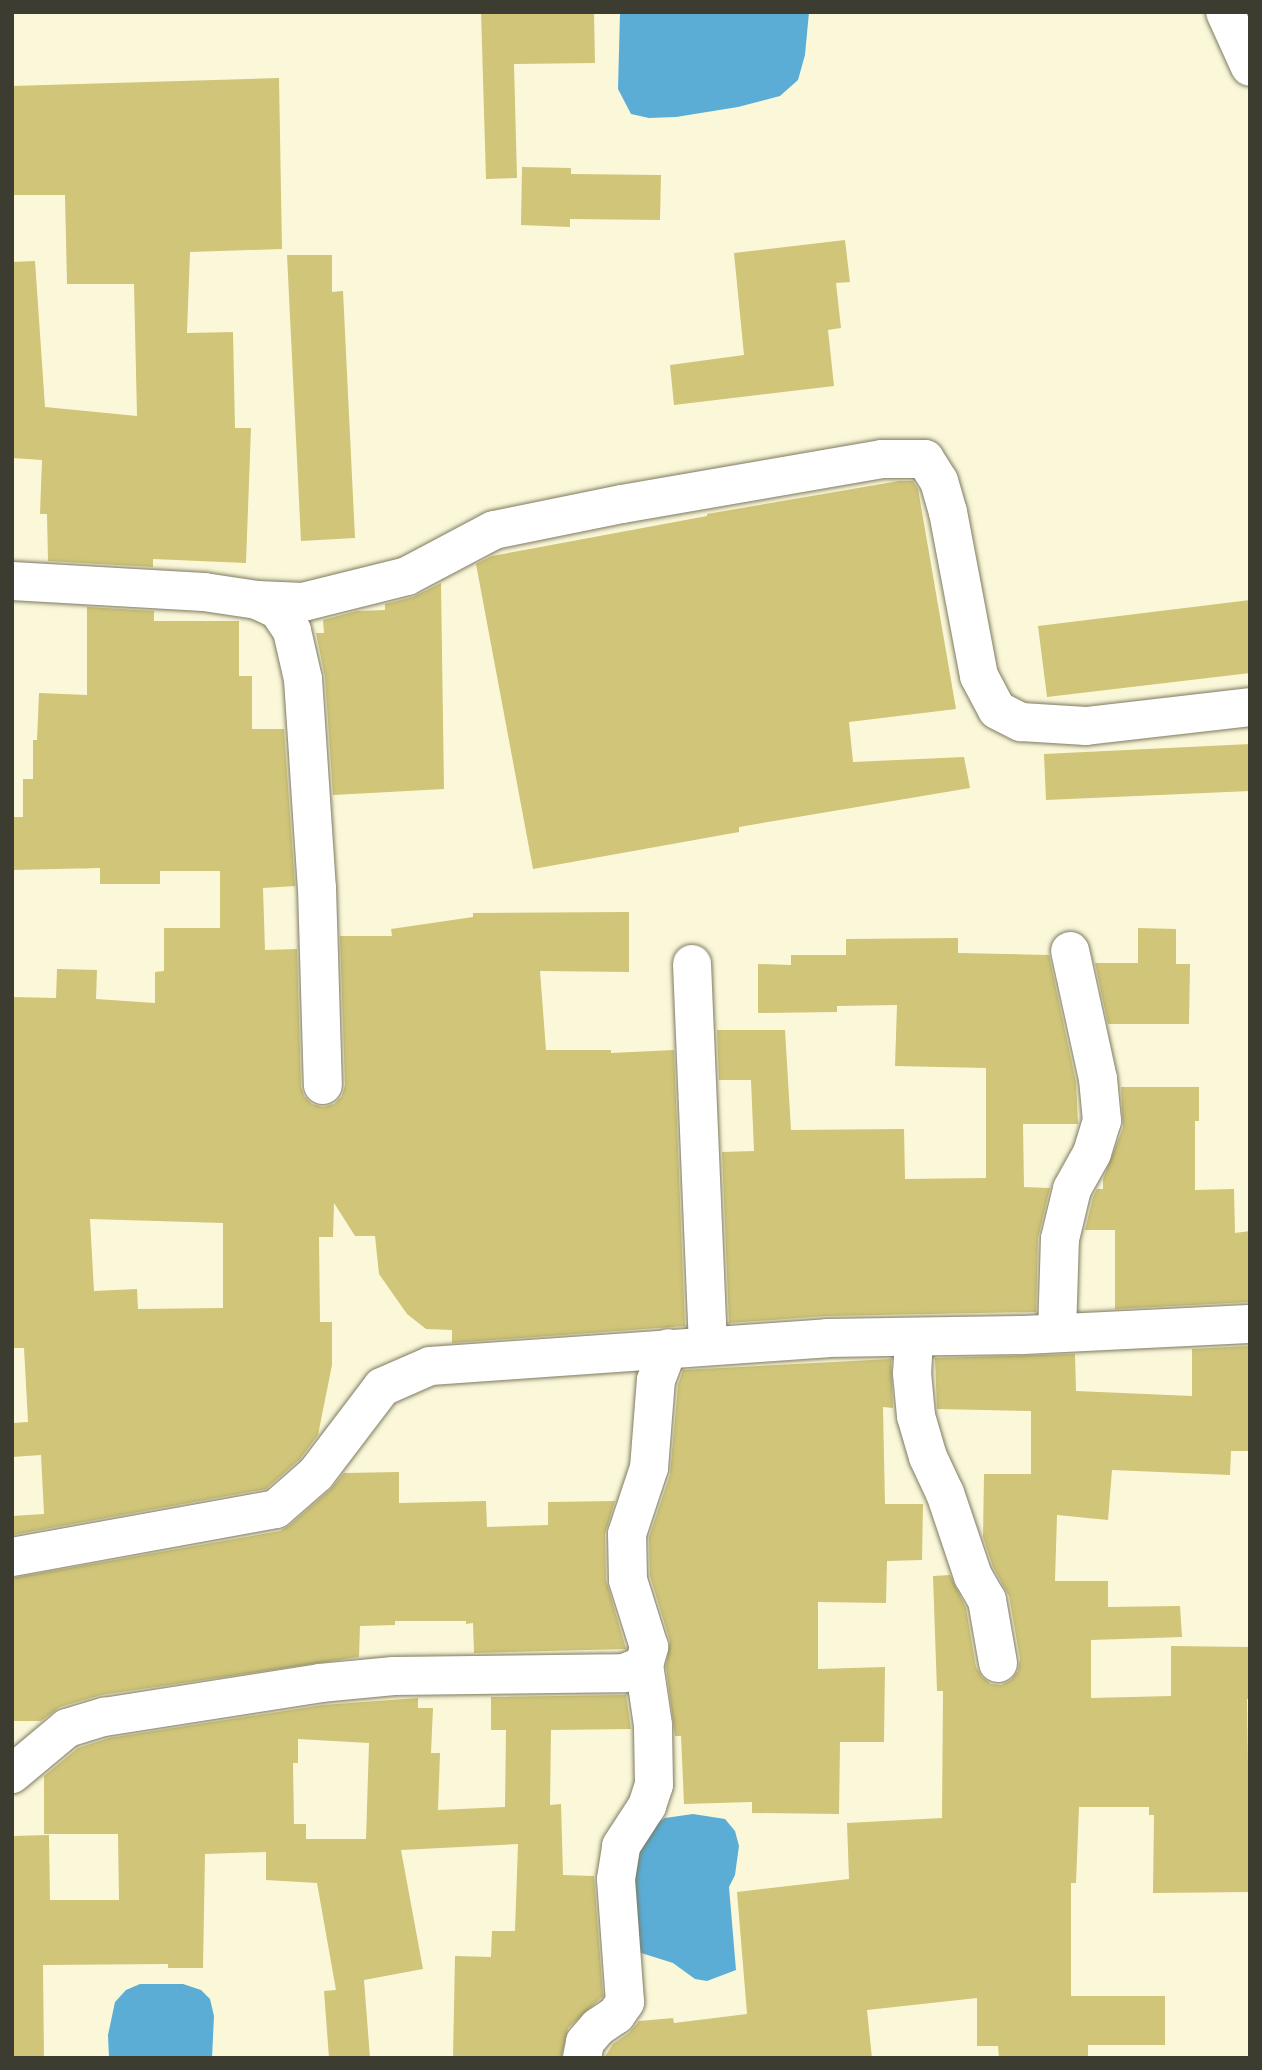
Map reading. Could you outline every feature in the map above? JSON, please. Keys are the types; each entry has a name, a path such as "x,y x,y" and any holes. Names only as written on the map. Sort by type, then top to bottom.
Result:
{"street":[{"path":"1225,12 1250,67"},
{"path":"12,581 204,592 257,600 303,602 394,579 494,530 882,459 925,459 939,481 948,512 979,676 997,710 1021,722 1086,726 1250,707"},
{"path":"257,600 278,610 292,631 303,679 317,888 323,1085"},
{"path":"1057,1333 1060,1240 1072,1189 1092,1153 1102,1121 1098,1079 1070,951"},
{"path":"692,964 708,1345"},
{"path":"12,1557 276,1509 316,1474 382,1387 430,1366 827,1338 1057,1333 1250,1324"},
{"path":"914,1337 912,1373 916,1416 928,1457 945,1493 973,1576 987,1600 998,1663"},
{"path":"582,2058 585,2042 598,2027 616,2015 625,2002 616,1879 621,1846 647,1805 654,1784 653,1725 645,1664 649,1647 628,1580 627,1534 649,1468 656,1380 667,1348"},
{"path":"12,1774 67,1728 104,1717 320,1683 394,1676 624,1673 645,1664"}],"water":[{"path":"620,12 809,12 805,55 798,80 780,96 738,107 676,117 649,118 631,114 618,89"},
{"path":"693,1814 725,1819 735,1831 739,1846 735,1875 729,1887 736,1970 707,1981 695,1979 673,1963 638,1952 629,1916 639,1840 649,1828 665,1818"},
{"path":"140,1984 183,1984 201,1990 210,1999 214,2016 212,2058 109,2058 108,2035 115,2002 126,1990"}],"building":[{"path":"481,12 594,12 595,63 514,64 517,178 486,179"},
{"path":"279,78 282,249 190,252 187,333 233,332 235,428 251,428 246,563 153,559 153,567 48,561 47,514 40,514 42,460 12,458 12,262 35,261 45,407 137,416 134,284 67,284 65,195 12,195 12,86"},
{"path":"522,167 571,168 571,174 661,175 660,220 570,219 570,227 521,225"},
{"path":"845,240 850,282 836,283 841,328 828,330 834,386 674,405 670,365 744,355 734,253"},
{"path":"287,255 332,255 332,292 343,291 355,538 301,541"},
{"path":"899,481 913,481 918,489 956,709 849,722 853,762 964,757 970,788 739,827 739,832 533,869 476,564 492,556 707,514"},
{"path":"441,583 444,789 333,795 325,677 316,633 324,633 323,620 357,611 385,610 385,604 413,597"},
{"path":"1250,600 1250,673 1047,697 1038,626"},
{"path":"87,607 154,611 154,621 239,621 239,676 252,676 252,729 284,729 295,886 263,888 265,950 297,949 301,1086 304,1096 312,1104 323,1107 334,1104 342,1096 345,1085 340,936 392,936 391,929 473,917 473,913 629,912 629,972 540,971 546,1050 611,1050 611,1053 674,1050 685,1326 452,1343 452,1330 426,1329 407,1314 379,1274 375,1236 355,1236 334,1203 333,1237 319,1237 320,1322 332,1322 332,1365 318,1435 300,1459 266,1489 12,1535 12,1516 44,1514 41,1455 12,1457 12,1423 28,1422 24,1348 14,1348 12,997 56,998 57,969 97,970 96,999 155,1003 155,972 164,971 164,928 220,928 220,871 160,871 160,884 100,884 100,868 12,870 12,817 23,817 23,779 33,779 33,740 37,740 39,693 87,695","holes":["90,1219 223,1223 223,1308 138,1309 137,1289 94,1291"]},
{"path":"1250,744 1250,791 1046,800 1044,754"},
{"path":"1138,928 1176,929 1176,964 1190,964 1189,1024 1108,1024 1095,963 1138,963"},
{"path":"958,938 958,953 1049,955 1076,1082 1078,1124 1023,1124 1024,1187 1050,1188 1038,1238 1036,1312 827,1316 729,1323 722,1152 754,1151 751,1080 719,1080 717,1030 785,1030 791,1130 904,1129 905,1179 986,1178 986,1068 895,1066 897,1005 837,1006 837,1012 758,1013 758,964 791,965 791,955 846,955 846,939"},
{"path":"1121,1087 1199,1087 1199,1121 1195,1121 1195,1190 1234,1189 1235,1233 1250,1231 1250,1302 1115,1309 1115,1230 1085,1230 1093,1197 1097,1189 1103,1189 1103,1179 1123,1128"},
{"path":"1250,1346 1250,1451 1231,1451 1230,1475 1112,1470 1108,1520 1057,1515 1055,1581 1108,1581 1108,1607 1180,1606 1182,1637 1091,1640 1091,1698 1171,1696 1171,1646 1250,1647 1250,1699 1247,1699 1250,1892 1153,1893 1154,1815 1149,1815 1149,1807 1079,1807 1076,1883 1071,1883 1071,1996 1165,1996 1165,2045 1088,2045 1088,2058 999,2058 998,2046 977,2046 977,1998 867,2010 872,2058 604,2058 613,2044 629,2033 639,2021 673,2018 674,2023 747,2014 737,1892 849,1879 847,1823 942,1818 943,1691 937,1691 933,1576 950,1575 966,1608 976,1667 982,1677 991,1684 1001,1685 1011,1680 1018,1671 1020,1659 1009,1596 993,1567 983,1537 984,1474 1031,1474 1031,1411 937,1409 935,1358 1075,1354 1076,1391 1192,1396 1192,1349"},
{"path":"891,1359 893,1408 883,1407 885,1504 923,1504 922,1560 887,1561 886,1603 818,1602 818,1669 885,1667 884,1742 840,1742 839,1814 752,1813 752,1802 684,1804 681,1736 675,1736 666,1666 670,1641 650,1576 649,1537 670,1475 678,1385 683,1370"},
{"path":"399,1472 399,1503 486,1501 487,1527 548,1525 548,1502 615,1501 605,1534 606,1580 626,1649 474,1653 473,1623 395,1621 395,1625 360,1626 359,1657 101,1695 60,1707 41,1721 12,1721 12,1578 280,1531 330,1490 344,1473"},
{"path":"626,1695 631,1729 551,1730 550,1805 561,1804 563,1875 594,1876 603,1996 568,2028 561,2058 453,2058 455,1956 491,1957 492,1931 515,1931 518,1844 401,1850 423,1969 364,1980 370,2058 329,2058 324,1991 336,1990 317,1883 266,1880 266,1852 205,1854 203,1968 168,1968 168,1964 43,1965 44,2058 12,2058 12,1836 49,1835 50,1900 119,1900 118,1834 44,1834 44,1776 78,1748 109,1738 323,1705 418,1698 418,1708 433,1708 431,1753 440,1753 438,1810 505,1807 506,1730 491,1730 491,1697","holes":["298,1739 369,1743 366,1839 306,1839 306,1824 294,1824 293,1763 298,1763"]}]}
